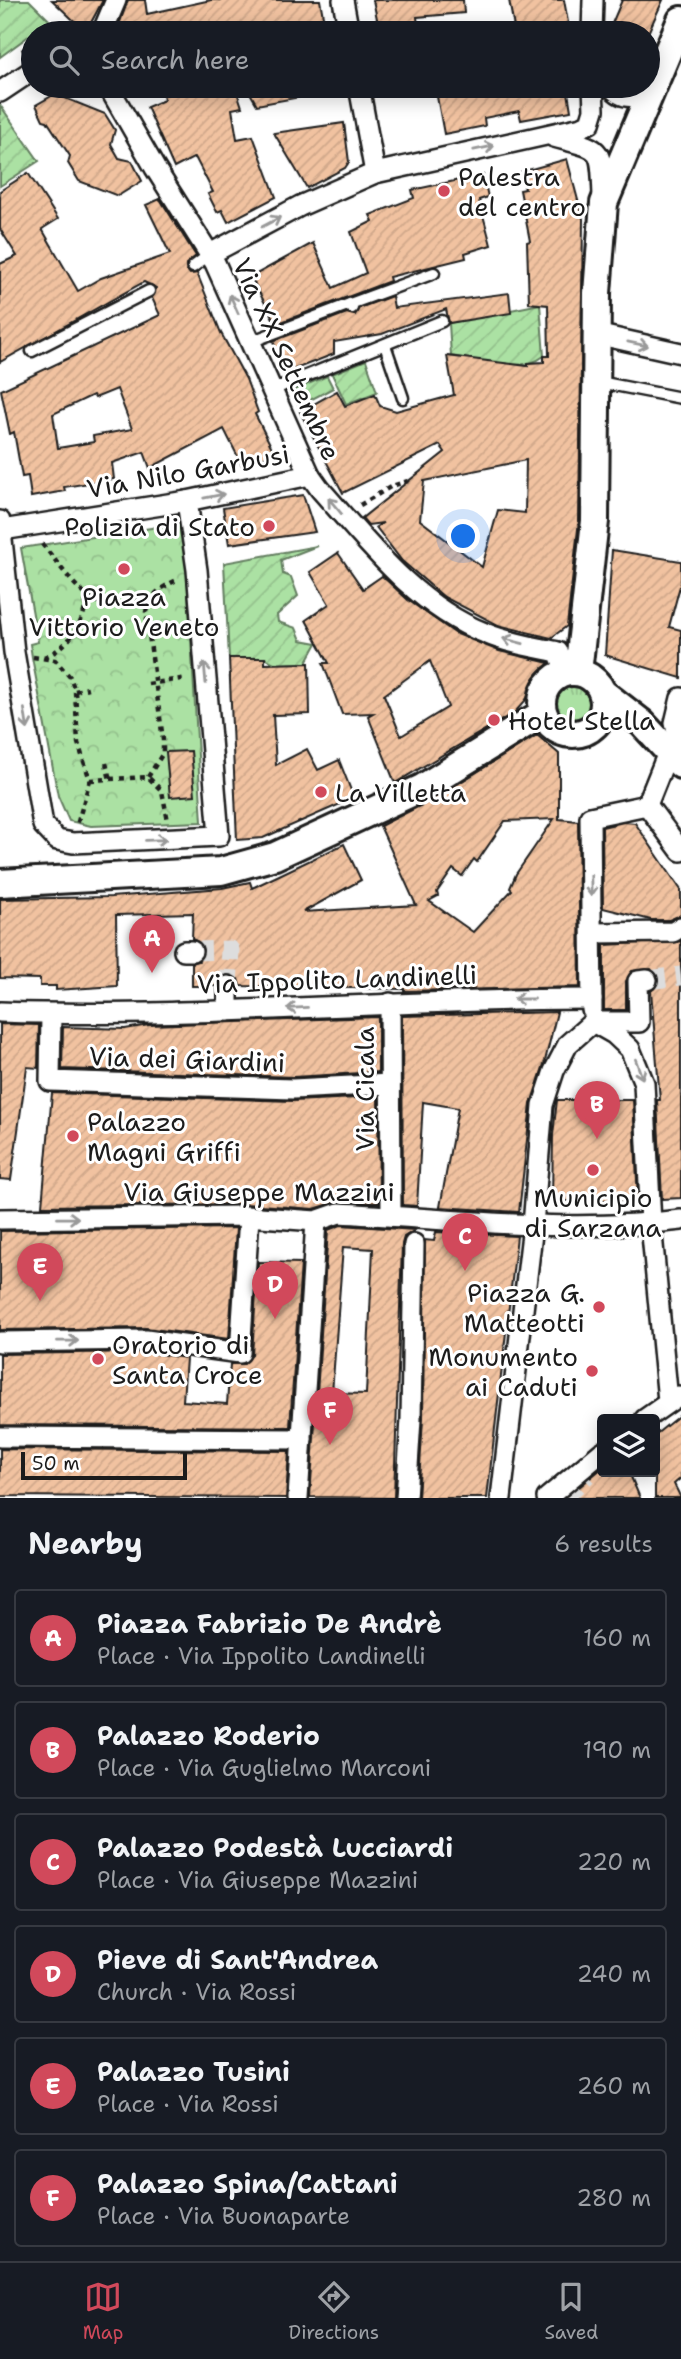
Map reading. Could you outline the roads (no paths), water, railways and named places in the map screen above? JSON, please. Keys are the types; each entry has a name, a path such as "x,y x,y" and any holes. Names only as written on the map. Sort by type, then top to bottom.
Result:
{"main road":[{"path":"660,66 681,20"},
{"path":"573,672 595,521 598,382 596,334 604,202 646,98"},
{"path":"602,692 600,717 588,730 580,733 571,734 554,728 543,713 544,692 558,676 573,672 588,676 602,692 676,752"},
{"path":"0,883 221,871 275,856 422,788 543,713"}],"street":[{"path":"107,21 116,0"},
{"path":"343,0 347,21"},
{"path":"592,21 593,0"},
{"path":"0,92 21,78"},
{"name":"Via XX Settembre","path":"115,98 155,168 211,254 310,475 343,516 383,558 437,606 485,634 558,652 573,672"},
{"path":"361,98 375,173"},
{"path":"211,254 300,206 375,173 590,123 594,110 594,98"},
{"path":"547,135 589,144 597,151 602,164 604,202"},
{"path":"596,334 681,353"},
{"name":"Via Nilo Garbusi","path":"1,525 25,526 187,501 310,475"},
{"path":"1,525 16,659 43,825 57,841 73,843 219,836 197,570 187,501"},
{"path":"593,1022 590,817 647,805 676,752 674,723 681,698"},
{"path":"647,805 681,851"},
{"path":"592,933 673,932 681,927"},
{"path":"501,1498 526,1226 538,1134 546,1097 554,1071 568,1044 593,1022 639,1022 638,981 647,980"},
{"path":"228,986 228,1011"},
{"name":"Via Ippolito Landinelli","path":"0,1012 51,1014 155,1004 228,1011 479,999 592,999"},
{"name":"Via Cicala","path":"390,1003 391,1216"},
{"name":"Via dei Giardini","path":"51,1014 50,1081 293,1089 390,1084"},
{"path":"593,1022 614,1034 630,1049 642,1073 646,1099 651,1224 675,1398 652,1414"},
{"name":"Via Giuseppe Mazzini","path":"0,1219 249,1217 316,1221 339,1213 391,1216 415,1229 651,1224 681,1220"},
{"path":"0,1342 146,1340 240,1353 249,1217"},
{"path":"298,1498 316,1221"},
{"path":"406,1498 411,1419 415,1229"},
{"path":"0,1437 302,1439"},
{"path":"547,1498 597,1456"}],"lane":[{"path":"193,267 211,254"},
{"path":"250,342 351,306 434,272"},
{"path":"32,351 149,291"},
{"path":"272,390 367,346 385,345 442,321"},
{"path":"385,345 403,398"},
{"path":"598,382 681,398"}],"tunnel":[{"path":"192,951 230,950 228,986"},
{"path":"647,980 681,976"},
{"path":"563,1498 587,1475"}],"place":[{"name":"Palestra del centro","path":"444,191"},
{"name":"Polizia di Stato","path":"269,526"},
{"name":"Piazza Vittorio Veneto","path":"124,569"},
{"name":"Hotel Stella","path":"494,720"},
{"name":"La Villetta","path":"321,792"},
{"name":"Piazza Fabrizio De Andrè","path":"152,973"},
{"name":"Palazzo Magni Griffi","path":"73,1136"},
{"name":"Palazzo Roderio","path":"597,1139"},
{"name":"Municipio di Sarzana","path":"593,1170"},
{"name":"Palazzo Podestà Lucciardi","path":"465,1271"},
{"name":"Palazzo Tusini","path":"40,1301"},
{"name":"Piazza G. Matteotti","path":"599,1307"},
{"name":"Pieve di Sant'Andrea","path":"275,1319"},
{"name":"Oratorio di Santa Croce","path":"98,1359"},
{"name":"Monumento ai Caduti","path":"592,1371"},
{"name":"Palazzo Spina/Cattani","path":"330,1445"}]}
